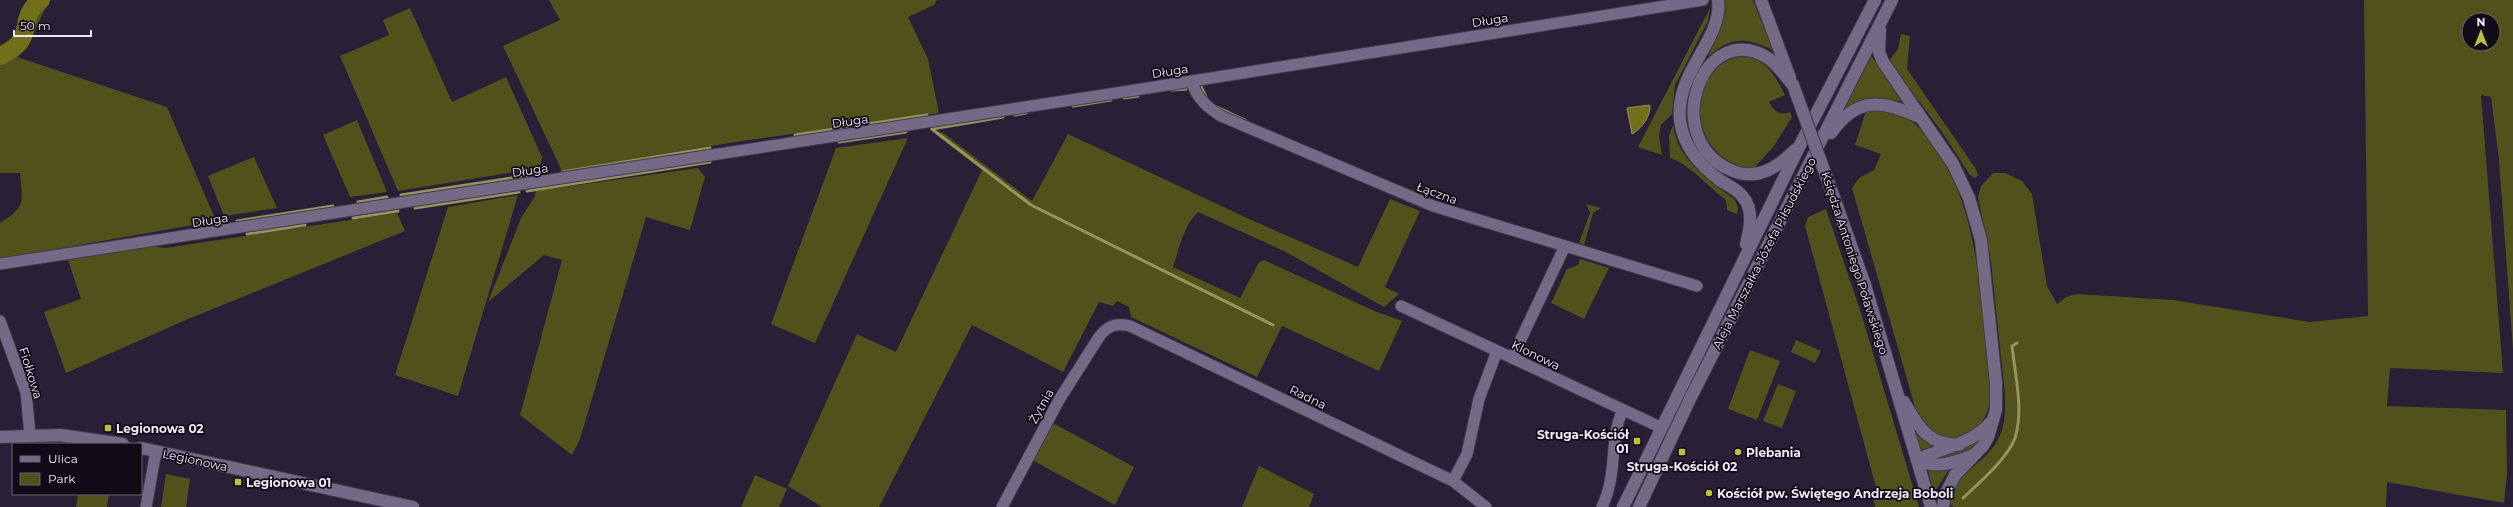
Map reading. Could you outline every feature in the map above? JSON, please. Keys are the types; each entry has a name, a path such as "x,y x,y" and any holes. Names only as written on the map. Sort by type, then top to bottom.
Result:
{"main road":[{"path":"1718,0 1718,13 1713,28 1684,84 1680,113 1682,132 1695,158 1709,172 1744,197 1750,212 1750,230 1739,268"},
{"name":"Księdza Antoniego Poławskiego","path":"1761,0 1865,284 1931,507"},
{"name":"Aleja Marszałka Józefa Piłsudskiego","path":"1623,507 1660,427 1802,141 1875,0"},
{"name":"Aleja Marszałka Józefa Piłsudskiego","path":"1638,507 1807,166 1892,0"},
{"path":"1882,19 1878,41 1883,62 1918,117 1936,137 1953,164 1976,218 1984,264 1996,383 1994,418 1988,437 1975,454 1955,475 1945,495 1943,507"},
{"path":"1793,85 1766,57 1747,51 1729,53 1714,62 1701,78 1694,98 1694,120 1698,136 1710,155 1726,168 1742,174 1755,175 1768,170 1786,159 1802,141"},
{"path":"1807,166 1840,121 1862,106 1888,104 1918,117"},
{"path":"1895,386 1923,432 1937,441 1958,445"},
{"path":"1917,460 1929,454 1958,445 1982,432 1994,418"},
{"path":"0,437 30,435 83,437 117,443"},
{"name":"Legionowa","path":"142,448 413,507"},
{"path":"1917,460 1927,465 1940,466 1975,454"}],"street":[{"name":"Długa","path":"0,264 1192,81 1703,0"},
{"name":"Łączna","path":"1192,81 1197,96 1207,108 1239,125 1433,206 1697,286"},
{"path":"1512,358 1565,246"},
{"name":"Klonowa","path":"1401,306 1622,411 1660,427"},
{"name":"Fiołkowa","path":"0,321 26,392 30,435"},
{"name":"Radna","path":"1113,325 1130,326 1453,481 1486,507"},
{"name":"Żytnia","path":"1002,507 1059,400 1099,337 1113,325"},
{"path":"1453,481 1467,454 1479,399 1497,351"},
{"path":"1602,507 1612,483 1618,423 1622,411"},
{"path":"146,507 156,451"}],"green space":[{"path":"33,0 49,0 31,39 17,57 167,107 216,221 0,259 0,223 15,212 19,207 22,197 20,173 0,173 0,50 7,47 22,28 17,20 23,7"},
{"path":"549,0 937,0 934,5 908,17 928,59 939,113 735,142 562,171 503,46 560,20"},
{"path":"1723,0 1753,0 1773,50 1755,43 1740,41 1726,45 1710,55 1704,53"},
{"path":"2364,0 2513,0 2513,350 2499,160 2491,97 2481,95 2503,373 2390,368 2387,406 2506,410 2507,474 2504,503 2387,482 2386,507 1954,507 1949,504 1952,493 1963,476 1986,456 1998,439 2001,434 2004,417 2005,394 1991,262 1978,197 1981,186 1993,173 2005,173 2022,181 2032,194 2047,286 2057,304 2066,297 2077,294 2173,300 2310,322 2368,316"},
{"path":"410,8 452,102 506,77 542,157 540,168 398,191 340,56 389,35 383,20"},
{"path":"1710,8 1708,21 1675,85 1672,114 1661,125 1659,136 1662,155 1638,147"},
{"path":"1901,34 1910,36 1907,69 1976,169 1978,175 1975,178 1970,175 1942,132 1889,61 1898,49"},
{"path":"1871,55 1901,101 1873,99 1845,108"},
{"path":"1737,57 1754,59 1767,67 1777,80 1785,95 1769,102 1778,112 1783,114 1790,112 1792,117 1774,146 1754,168 1733,164 1717,152 1706,137 1700,118 1701,99 1706,81 1719,66"},
{"path":"1885,108 1912,121 1932,143 1959,193 1972,236 1982,303 1990,376 1990,396 1986,415 1981,423 1974,430 1958,438 1939,436 1929,431 1917,414 1852,188 1859,178 1874,170 1881,154 1855,145 1866,111"},
{"path":"357,120 387,192 350,197 323,135"},
{"path":"1673,125 1676,138 1688,159 1705,177 1735,200 1738,208 1737,214 1727,210 1726,200 1692,171 1678,161 1670,158 1669,136"},
{"path":"942,132 1032,201 1068,134 1247,218 1358,267 1390,199 1420,211 1385,287 1399,294 1384,307 1284,251 1198,212 1185,230 1173,267 1240,298 1259,262 1264,260 1372,310 1402,321 1379,371 1282,326 1257,377 1131,317 1129,307 1117,301 1113,306 1099,302 1063,372 972,325 879,507 822,507 788,486 857,334 896,352 982,170 935,134"},
{"path":"908,138 815,343 771,324 836,148"},
{"path":"254,157 277,208 224,216 208,176"},
{"path":"698,168 705,177 690,230 646,217 580,439 572,455 520,415 562,260 544,255 488,302 521,218 535,196 536,191"},
{"path":"518,195 458,396 395,375 448,207"},
{"path":"1586,204 1601,208 1593,213 1584,245 1579,243 1590,213"},
{"path":"1826,209 1861,313 1919,507 1875,507 1872,493 1877,491 1805,226 1808,217"},
{"path":"397,213 405,231 188,319 66,373 44,312 81,299 68,260 150,246 166,248"},
{"path":"1580,259 1609,268 1584,319 1551,303 1567,269 1578,265"},
{"path":"1796,340 1821,351 1815,363 1791,352"},
{"path":"1750,350 1780,361 1757,420 1728,409"},
{"path":"1778,384 1796,391 1782,428 1763,421"},
{"path":"1051,422 1134,467 1115,505 1032,460"},
{"path":"1914,429 1937,447 1921,450"},
{"path":"1980,440 1967,453 1938,461 1930,458"},
{"path":"1259,466 1314,494 1309,507 1242,507"},
{"path":"1950,468 1934,493 1928,470"},
{"path":"166,474 190,479 186,507 161,507"},
{"path":"755,475 787,489 779,507 741,507"},
{"path":"78,495 109,495 107,507 76,507"}],"shaded area":[{"path":"1650,105 1649,113 1645,122 1632,134 1627,108"}],"waterway":[{"path":"0,56 12,49 19,42 23,36 33,7 41,0"},
{"path":"1201,86 1206,97"},
{"path":"1171,90 1186,89"},
{"path":"1124,98 1138,96"},
{"path":"1073,106 1111,100"},
{"path":"1217,107 1245,120"},
{"path":"1015,115 1026,113"},
{"path":"795,135 927,115"},
{"path":"932,129 1003,117"},
{"path":"932,129 1031,205 1273,325"},
{"path":"839,142 906,132"},
{"path":"562,172 710,148"},
{"path":"527,191 710,162"},
{"path":"401,195 538,174"},
{"path":"415,208 519,192"},
{"path":"358,202 387,197"},
{"path":"237,221 333,206"},
{"path":"353,218 398,211"},
{"path":"247,234 305,225"},
{"path":"1963,498 2006,454 2015,438 2018,427 2019,404 2012,346 2017,343"}],"place":[{"name":"Legionowa 02","path":"108,428"},
{"name":"Struga-Kościół 01","path":"1637,441"},
{"name":"Struga-Kościół 02","path":"1682,452"},
{"name":"Plebania","path":"1738,452"},
{"name":"Legionowa 01","path":"238,482"},
{"name":"Kościół pw. Świętego Andrzeja Boboli","path":"1709,493"}]}
